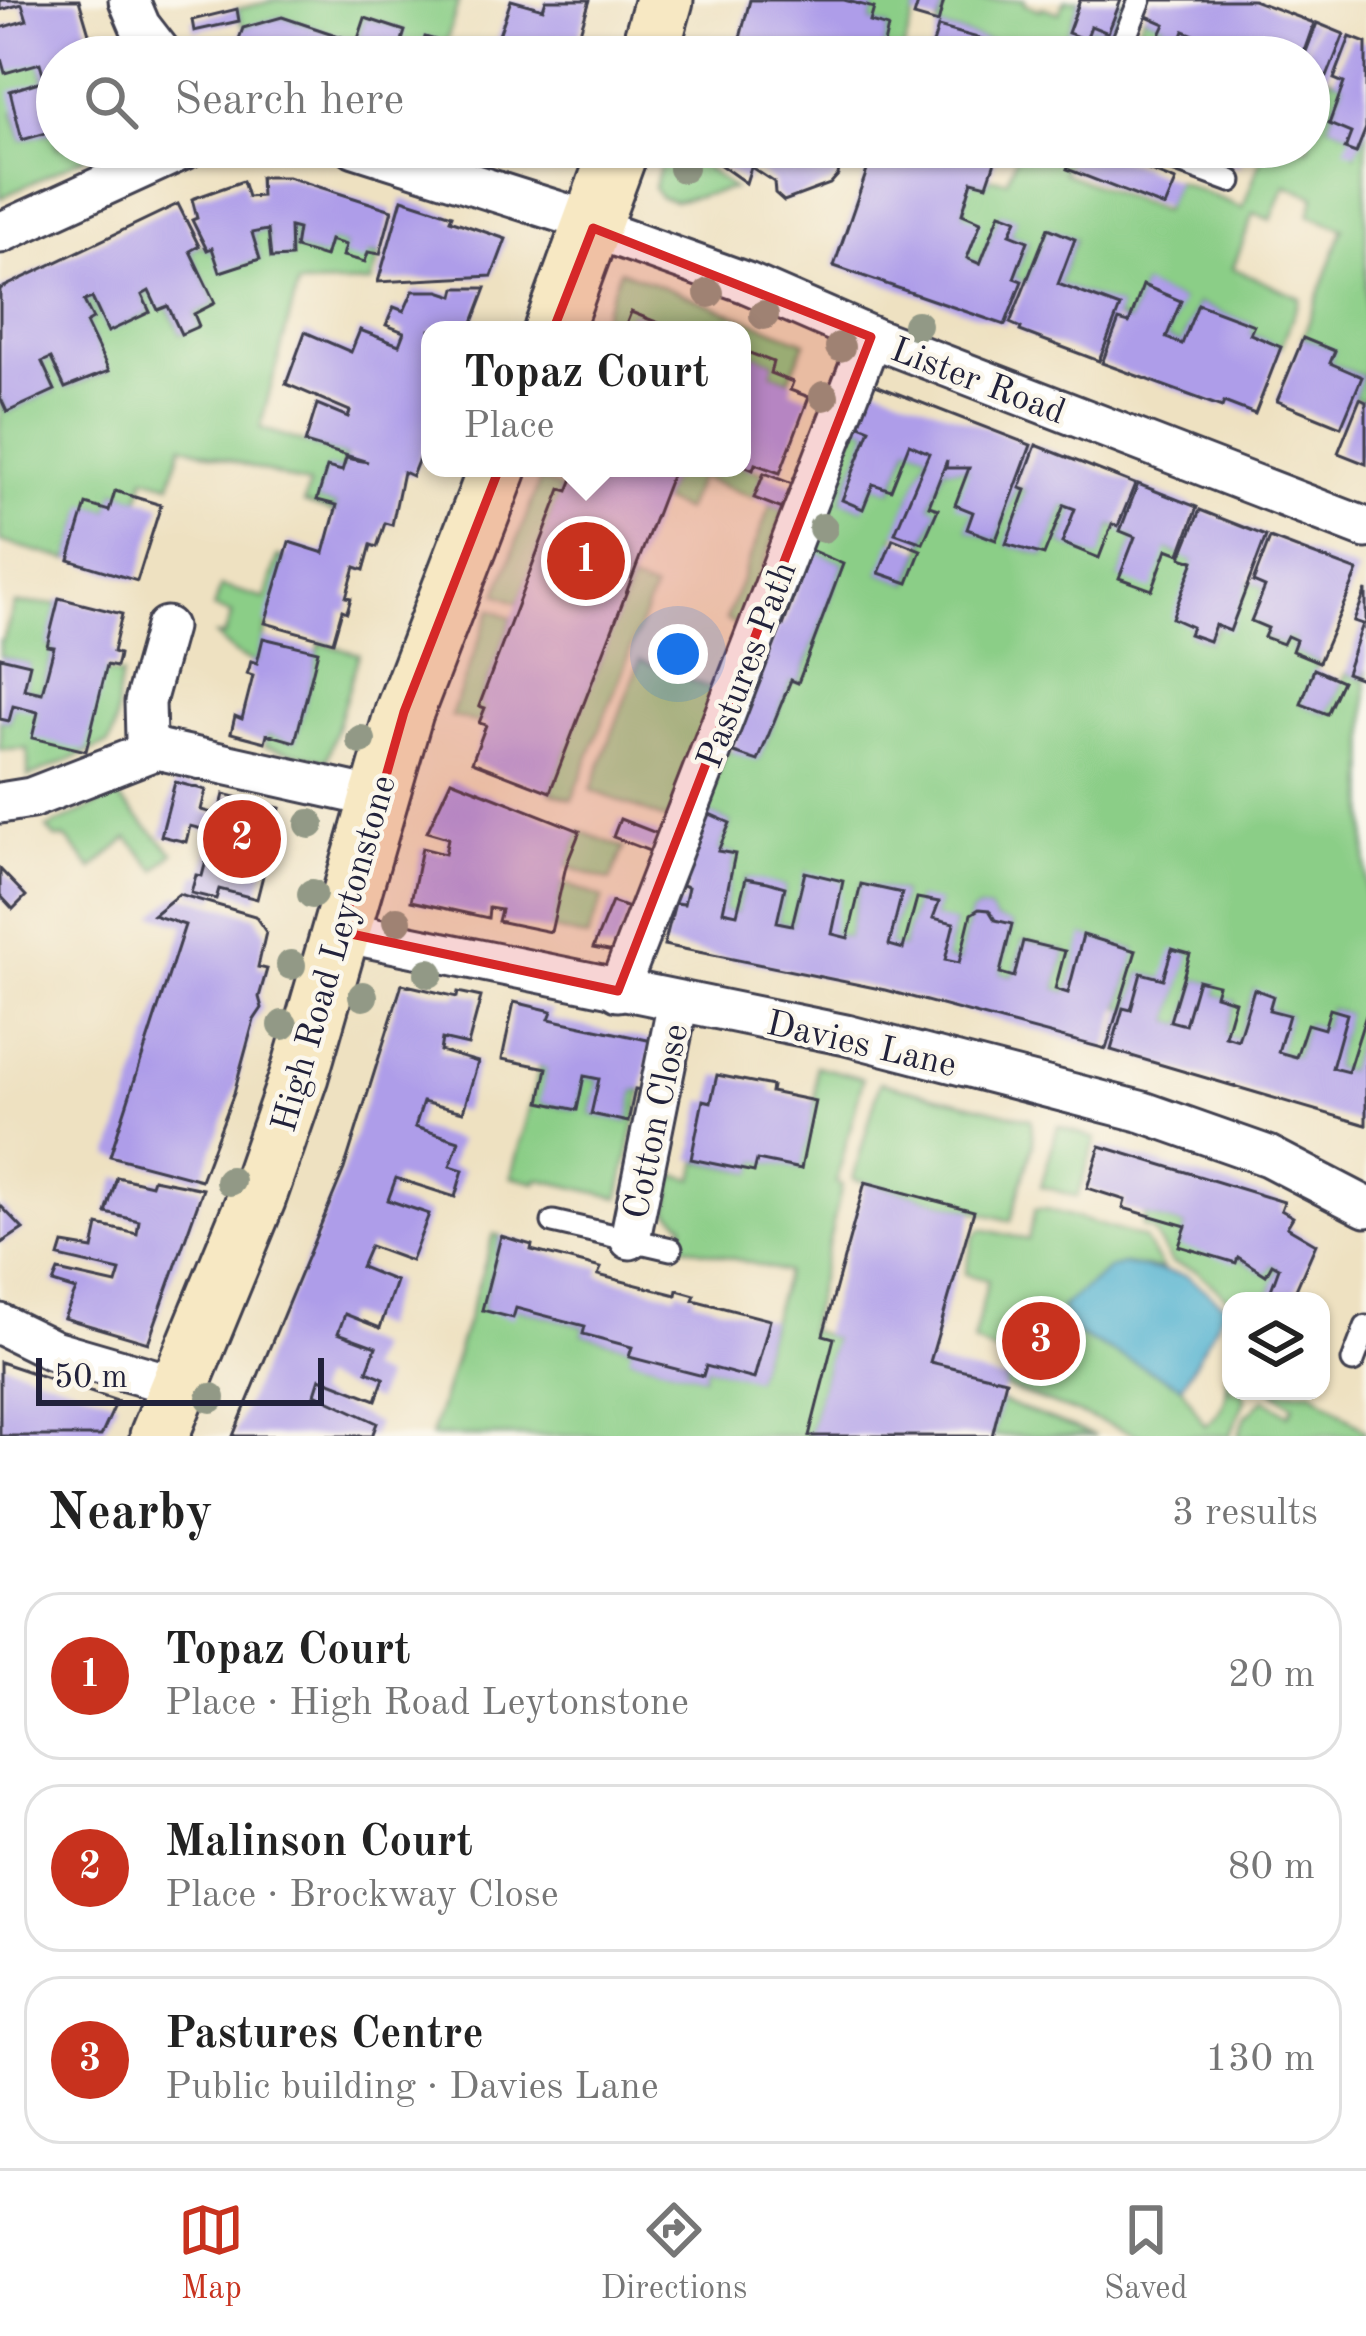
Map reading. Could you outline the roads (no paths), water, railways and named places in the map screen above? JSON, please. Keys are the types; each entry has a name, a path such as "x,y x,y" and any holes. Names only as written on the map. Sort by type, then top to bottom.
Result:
{"street":[{"path":"129,0 148,36"},
{"path":"654,36 664,0"},
{"path":"0,232 142,168"},
{"name":"Lister Road","path":"419,168 594,225 747,283 871,337 1366,528"},
{"path":"557,321 613,168"},
{"name":"Pastures Path","path":"618,991 871,337"},
{"name":"High Road Leytonstone","path":"170,1411 257,1197 299,1076 412,691 495,477"},
{"path":"166,627 146,702 146,739 157,749 377,798"},
{"path":"0,803 31,798 157,749"},
{"name":"Davies Lane","path":"341,932 846,1034 1143,1112 1268,1156 1366,1207"},
{"name":"Cotton Close","path":"630,1239 678,1002"},
{"path":"0,1324 170,1411"}],"lane":[{"path":"1125,36 1140,0"},
{"path":"1194,168 1231,182"},
{"path":"553,1222 671,1249"},
{"path":"1353,1361 1366,1327"}],"water":[{"path":"1123,1264 1187,1276 1222,1303 1222,1313 1182,1386 1078,1335 1061,1307 1110,1268"}],"place":[{"name":"Topaz Court","path":"586,561"},
{"name":"Malinson Court","path":"242,839"},
{"name":"Pastures Centre","path":"1041,1341"}]}
